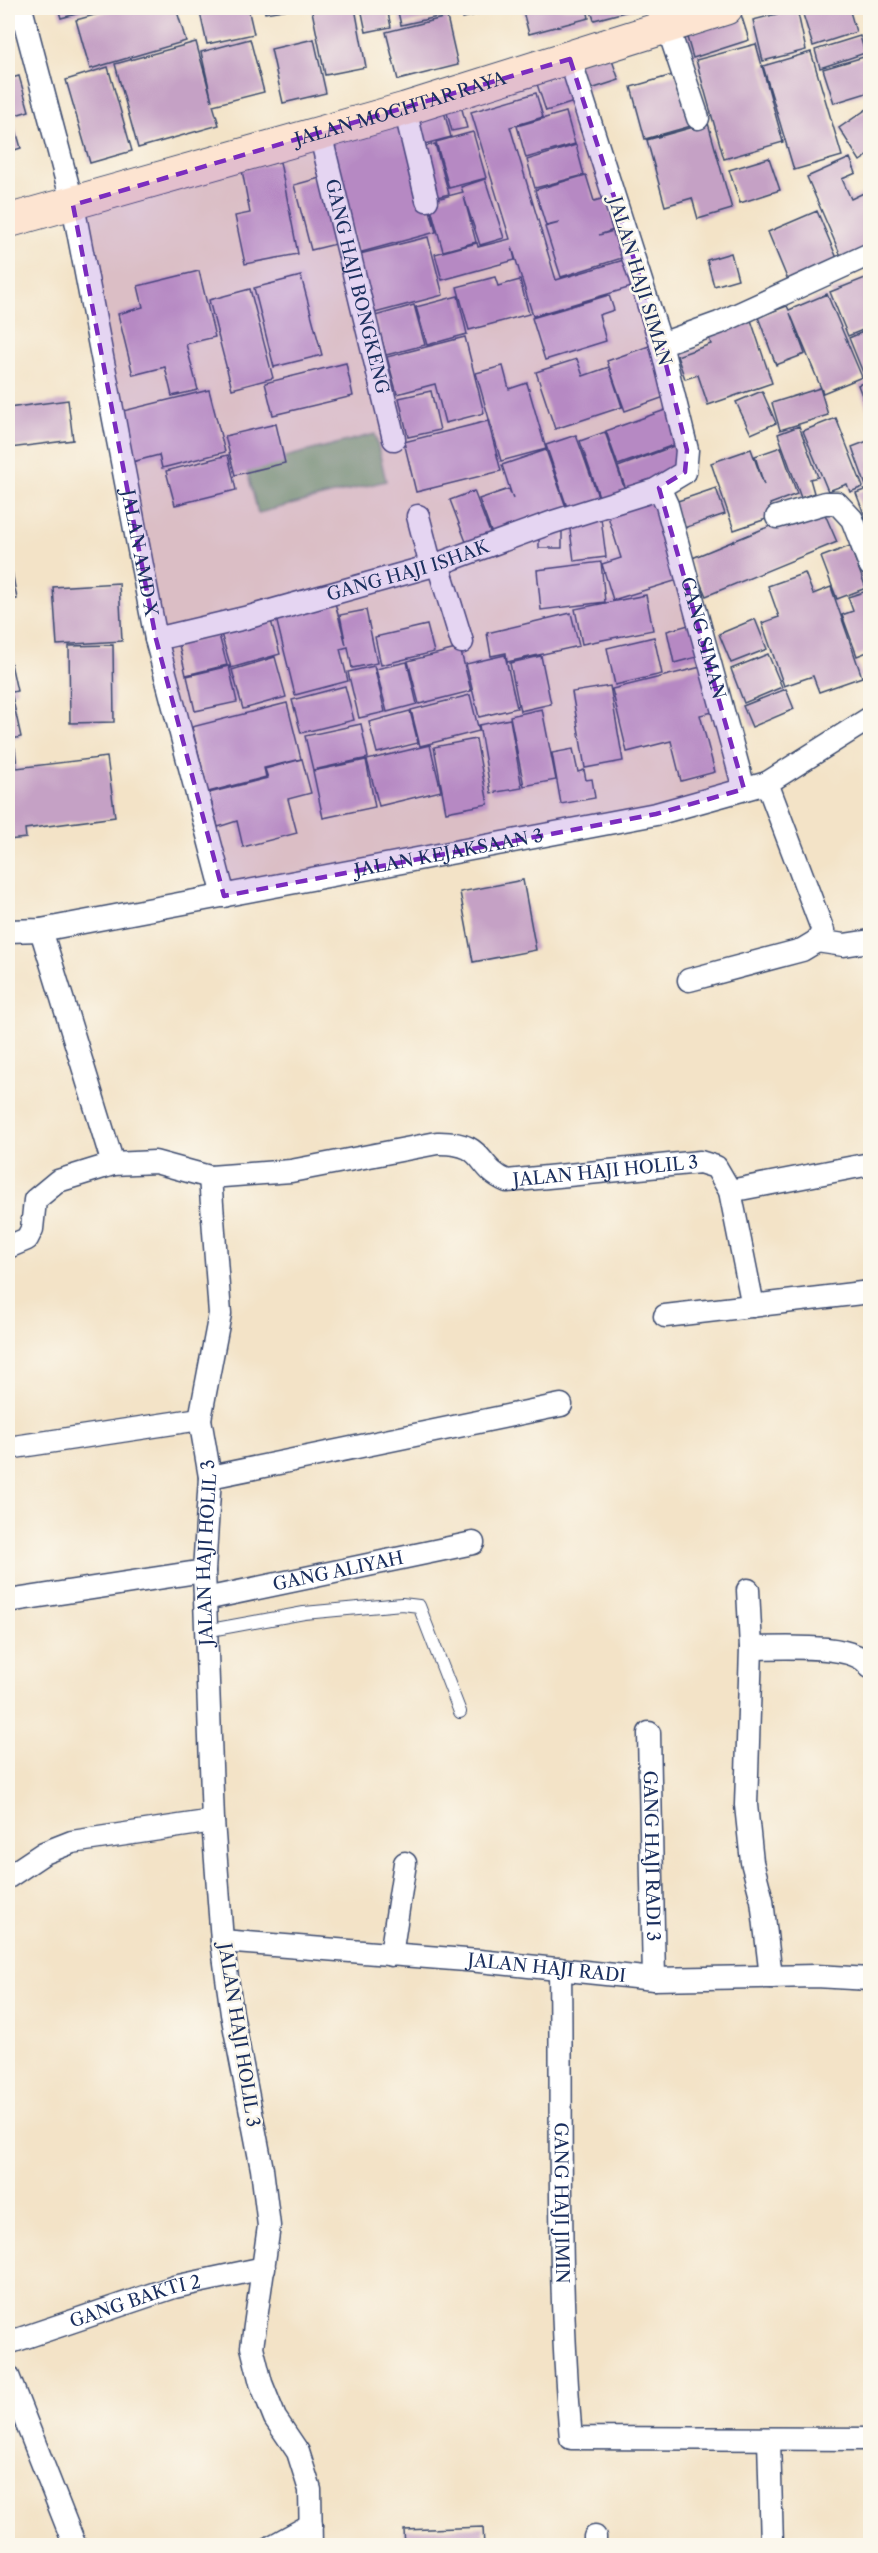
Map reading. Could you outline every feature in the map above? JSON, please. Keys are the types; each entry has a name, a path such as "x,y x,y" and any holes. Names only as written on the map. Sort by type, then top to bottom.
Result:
{"street":[{"name":"JALAN AMD X","path":"21,8 73,205 156,639 224,897"},
{"name":"JALAN MOCHTAR RAYA","path":"8,221 73,205 405,109 570,59 719,8"},
{"path":"667,26 698,118"},
{"name":"JALAN HAJI SIMAN","path":"570,59 661,344 687,450 685,472 655,490"},
{"path":"405,109 427,200"},
{"name":"GANG HAJI BONGKENG","path":"320,133 394,439"},
{"path":"661,344 719,323 870,254"},
{"name":"GANG HAJI ISHAK","path":"156,639 249,617 435,565 553,522 655,490"},
{"name":"GANG SIMAN","path":"655,490 662,494 668,505 744,789"},
{"path":"777,517 825,503 837,503 852,519 870,565"},
{"path":"418,516 462,642"},
{"name":"JALAN KEJAKSAAN 3","path":"8,930 41,930 656,814 767,783 870,718"},
{"path":"689,980 802,951 817,941 823,931 767,783"},
{"path":"41,930 113,1164"},
{"path":"817,941 844,945 870,941"},
{"name":"JALAN HAJI HOLIL 3","path":"311,2535 310,2490 298,2452 275,2418 261,2383 252,2347 269,2226 262,2169 232,2014 222,1941 213,1821 204,1570 210,1477 200,1419 220,1314 210,1177 291,1171 437,1143 457,1142 474,1150 495,1176 507,1181 700,1162 716,1167 730,1191 753,1306"},
{"path":"8,1246 27,1239 32,1229 35,1200 58,1181 113,1164 155,1162 210,1177"},
{"path":"730,1191 870,1164"},
{"path":"665,1316 870,1292"},
{"path":"210,1477 561,1405"},
{"path":"8,1448 200,1419"},
{"name":"GANG ALIYAH","path":"205,1599 472,1543"},
{"path":"8,1601 204,1570"},
{"path":"748,1590 751,1648 746,1805 752,1862 762,1900 771,1977"},
{"path":"751,1648 816,1649 847,1653 866,1659 870,1667"},
{"name":"GANG HAJI RADI 3","path":"649,1733 654,1979"},
{"path":"8,1877 44,1854 72,1842 213,1821"},
{"path":"391,1954 405,1863"},
{"name":"JALAN HAJI RADI","path":"222,1941 391,1954 654,1979 771,1977 870,1979"},
{"name":"GANG HAJI JIMIN","path":"560,1969 560,2143 564,2339 571,2438 769,2440"},
{"name":"GANG BAKTI 2","path":"8,2343 174,2287 264,2268"},
{"path":"8,2376 75,2546"},
{"path":"772,2546 769,2440 870,2439"},
{"path":"273,2546 311,2535"}],"lane":[{"path":"205,1630 304,1613 402,1604 419,1606 460,1712"}],"highlighted area":[{"path":"570,59 661,344 687,450 685,472 659,488 744,789 656,814 224,896 156,639 73,205"}],"green space":[{"path":"375,434 386,481 258,513 246,467"}],"building":[{"path":"58,8 99,8 61,18"},
{"path":"120,8 176,8 186,41 90,69 76,20"},
{"path":"199,8 248,8 254,34 207,44"},
{"path":"264,8 289,8 289,9 265,13"},
{"path":"355,8 366,67 325,75 312,11"},
{"path":"361,8 387,8 391,27 366,32"},
{"path":"397,8 458,8 460,12 401,25"},
{"path":"460,8 502,8 463,18"},
{"path":"522,8 587,8 589,18 529,34"},
{"path":"590,8 640,8 594,20"},
{"path":"801,8 849,8 856,32 813,46"},
{"path":"797,9 806,50 763,61 753,20"},
{"path":"740,11 749,40 693,58 684,27"},
{"path":"447,17 458,65 398,80 386,32"},
{"path":"860,36 865,53 820,68 815,50"},
{"path":"250,39 264,92 213,105 219,125 138,148 115,64 196,42 212,101 201,52"},
{"path":"314,39 326,93 283,103 271,49"},
{"path":"756,44 783,142 724,159 696,60"},
{"path":"609,52 619,80 585,91 575,63"},
{"path":"811,52 842,156 794,170 763,66"},
{"path":"867,56 870,66 870,92 834,103 823,69"},
{"path":"108,67 132,151 90,163 66,80"},
{"path":"676,74 691,126 645,139 631,87"},
{"path":"566,75 574,102 546,111 537,84"},
{"path":"19,76 29,111 12,116 21,148 8,152 8,79"},
{"path":"536,93 543,117 510,127 556,280 627,259 635,286 533,316 512,247 515,260 442,280 435,254 477,243 478,247 510,239 471,112"},
{"path":"459,98 467,128 452,131 444,102"},
{"path":"442,104 451,137 417,146 408,113"},
{"path":"870,107 870,154 860,161 839,128"},
{"path":"566,112 575,144 526,158 517,126"},
{"path":"405,119 436,232 358,253 328,140"},
{"path":"708,123 732,209 698,219 692,198 665,206 647,140"},
{"path":"473,132 486,178 449,188 436,142"},
{"path":"435,144 449,194 429,199 415,149"},
{"path":"576,145 584,175 535,188 527,160"},
{"path":"769,158 780,190 740,203 729,170"},
{"path":"850,158 856,173 842,179 851,199 870,190 870,251 844,263 807,177"},
{"path":"280,162 298,254 245,264 235,216 250,213 242,170"},
{"path":"586,175 594,201 605,198 616,229 599,235 617,230 625,257 561,277 545,227 559,223 546,226 535,190"},
{"path":"327,176 344,242 311,250 294,185"},
{"path":"485,179 504,238 480,245 464,197 476,242 443,251 429,201 463,192 461,187"},
{"path":"817,211 839,263 790,285 768,232"},
{"path":"428,237 443,295 371,314 356,255"},
{"path":"731,253 738,279 714,286 707,260"},
{"path":"199,271 215,337 186,344 198,390 172,396 165,367 133,375 118,314 143,307 138,286"},
{"path":"301,276 322,355 274,367 254,288"},
{"path":"870,276 870,327 848,336 830,292"},
{"path":"495,277 498,286 520,280 529,314 469,330 457,287"},
{"path":"250,289 273,378 232,389 209,300"},
{"path":"827,294 862,377 823,393 790,313 805,354 776,365 758,317 787,306 789,310"},
{"path":"609,295 614,310 599,315 606,341 545,360 532,318"},
{"path":"458,296 467,334 427,345 416,307"},
{"path":"414,305 425,345 386,355 375,316"},
{"path":"750,317 772,383 708,405 698,375 685,379 677,356 711,344 707,331"},
{"path":"870,329 870,378 866,380 849,338"},
{"path":"465,337 484,413 445,423 435,384 397,394 387,357"},
{"path":"652,345 670,395 625,411 607,361"},
{"path":"577,359 583,376 609,367 622,407 555,429 536,372"},
{"path":"346,363 353,396 273,415 265,383"},
{"path":"503,366 509,389 527,383 546,449 501,461 476,373"},
{"path":"870,380 870,417 858,385"},
{"path":"820,388 828,415 780,430 772,403"},
{"path":"209,390 225,452 162,468 159,455 132,462 119,412"},
{"path":"431,391 440,430 408,437 399,398"},
{"path":"762,391 776,423 751,434 736,402"},
{"path":"68,400 73,440 10,448 8,408"},
{"path":"671,408 682,442 618,465 606,431"},
{"path":"836,418 863,487 850,492 847,484 828,491 803,431"},
{"path":"488,421 501,471 416,492 404,442"},
{"path":"276,424 285,463 235,475 225,436"},
{"path":"799,426 818,477 810,479 814,493 801,498 778,434"},
{"path":"605,432 627,496 602,505 580,441"},
{"path":"576,435 601,505 570,516 546,445"},
{"path":"870,440 870,484 866,486 852,447"},
{"path":"674,446 683,471 627,492 618,467"},
{"path":"781,447 797,494 770,504 775,516 734,530 711,463 751,449 764,485 755,456"},
{"path":"546,450 568,513 492,534 479,499 509,489 513,499 502,465"},
{"path":"228,455 236,490 175,505 166,471"},
{"path":"716,488 725,514 681,529 672,503"},
{"path":"870,488 870,530 856,493"},
{"path":"474,491 492,538 468,547 450,500"},
{"path":"656,498 681,579 613,600 602,564 621,558 607,513"},
{"path":"821,505 837,542 706,596 690,559"},
{"path":"601,518 606,557 574,561 569,522"},
{"path":"539,528 562,529 562,548 539,548"},
{"path":"850,546 866,588 837,599 821,557"},
{"path":"8,559 10,559 17,599 8,601"},
{"path":"601,562 605,602 541,610 537,570"},
{"path":"805,573 813,594 831,587 862,677 819,692 813,676 784,686 762,623 779,617 768,586"},
{"path":"119,583 122,641 57,645 53,587"},
{"path":"870,590 870,651 857,656 842,615 853,611 848,597"},
{"path":"646,595 653,630 582,644 575,609"},
{"path":"334,599 346,645 340,615 366,610 377,663 352,668 348,647 340,649 348,681 295,695 275,614"},
{"path":"571,613 579,646 507,662 506,653 491,656 487,633"},
{"path":"270,617 280,654 231,668 220,630"},
{"path":"755,619 767,649 731,663 719,634"},
{"path":"696,623 704,655 674,663 667,631"},
{"path":"427,625 434,652 381,665 375,637"},
{"path":"219,635 227,665 186,675 179,645"},
{"path":"654,637 662,674 615,685 607,648"},
{"path":"113,645 114,722 70,723 69,646"},
{"path":"460,648 471,691 419,704 408,661"},
{"path":"8,650 17,691 8,693"},
{"path":"768,654 782,687 744,703 731,669"},
{"path":"505,655 517,708 479,717 466,664"},
{"path":"541,656 551,704 520,711 510,663"},
{"path":"275,657 286,697 243,709 232,670"},
{"path":"407,662 417,704 387,712 376,669"},
{"path":"709,665 721,710 700,715 715,772 681,781 671,741 627,752 612,689"},
{"path":"229,666 237,702 195,711 187,676"},
{"path":"374,666 385,712 359,718 348,672"},
{"path":"345,686 354,720 301,733 292,700"},
{"path":"610,686 623,761 585,768 572,692"},
{"path":"786,689 794,709 752,727 743,706"},
{"path":"470,695 479,731 420,746 411,710"},
{"path":"12,696 21,737 8,740 8,697"},
{"path":"287,703 301,759 264,768 266,777 208,792 192,727"},
{"path":"542,709 556,780 524,786 510,716"},
{"path":"410,711 418,743 377,753 369,722"},
{"path":"510,719 522,788 491,793 479,725"},
{"path":"361,724 368,758 313,770 305,736"},
{"path":"476,739 488,804 446,812 434,747"},
{"path":"430,745 441,791 379,806 367,760"},
{"path":"15,748 17,768 107,757 115,817 25,829 26,838 8,840 8,749"},
{"path":"573,749 578,772 584,770 586,780 592,779 595,798 561,804 552,753"},
{"path":"302,759 311,793 288,799 297,833 243,847 237,821 218,827 209,793 268,778 265,769"},
{"path":"366,760 375,807 323,818 313,771"},
{"path":"523,880 536,950 473,962 460,892"},
{"path":"483,2527 484,2546 405,2546 404,2530"}]}
